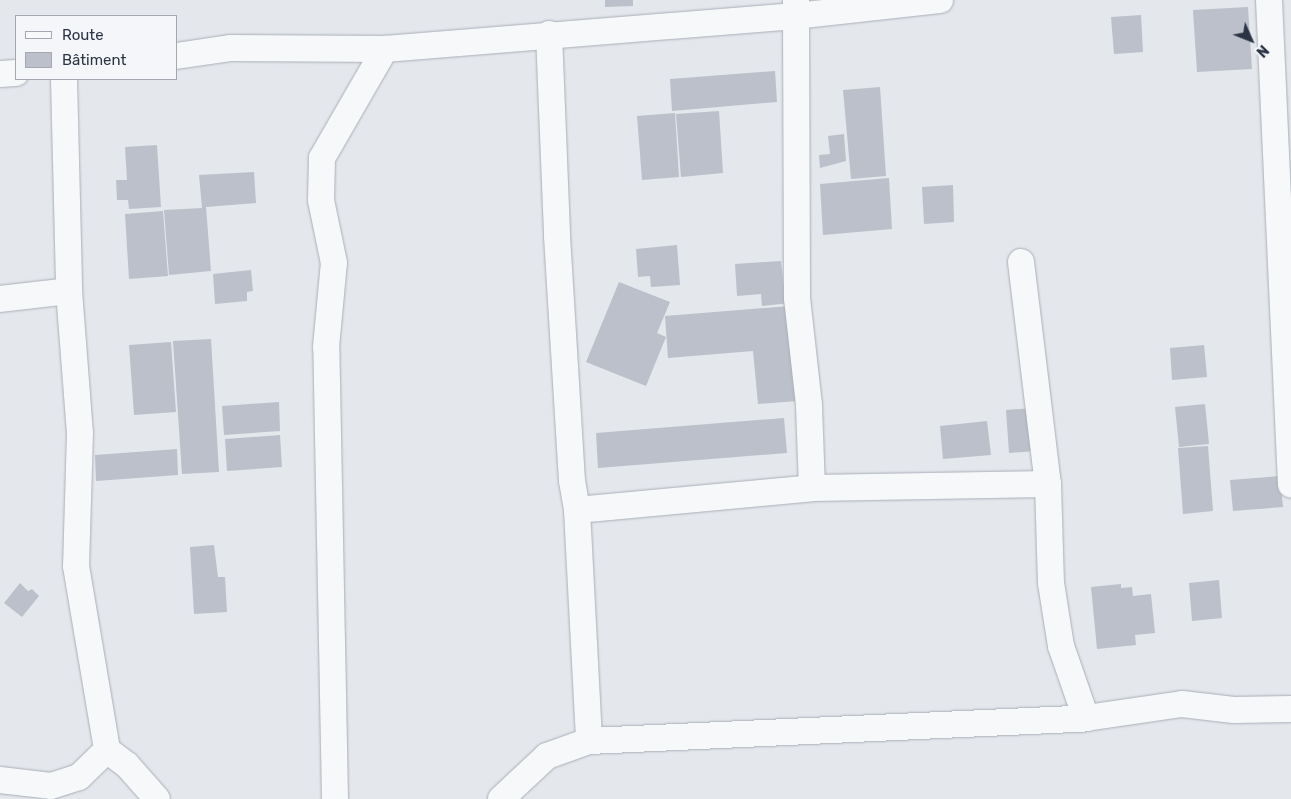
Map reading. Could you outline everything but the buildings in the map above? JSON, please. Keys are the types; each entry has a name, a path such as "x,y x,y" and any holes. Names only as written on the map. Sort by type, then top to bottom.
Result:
{"street":[{"path":"178,56 231,48 385,49 796,8 940,0"},
{"path":"1270,0 1291,485"},
{"path":"796,8 797,298 810,406 812,488"},
{"path":"549,34 557,236 572,480 577,510 589,741"},
{"path":"335,799 326,348 334,263 321,200 322,158 385,49"},
{"path":"0,74 15,73"},
{"path":"64,80 69,291 80,433 76,566 107,750 127,765 157,799"},
{"path":"1021,262 1048,484 1051,583 1061,646 1086,718"},
{"path":"0,299 69,291"},
{"path":"577,510 812,488 1048,484"},
{"path":"501,799 547,756 589,741 1086,718 1182,704 1234,710 1291,709"},
{"path":"0,780 50,786 79,777 107,750"}]}
